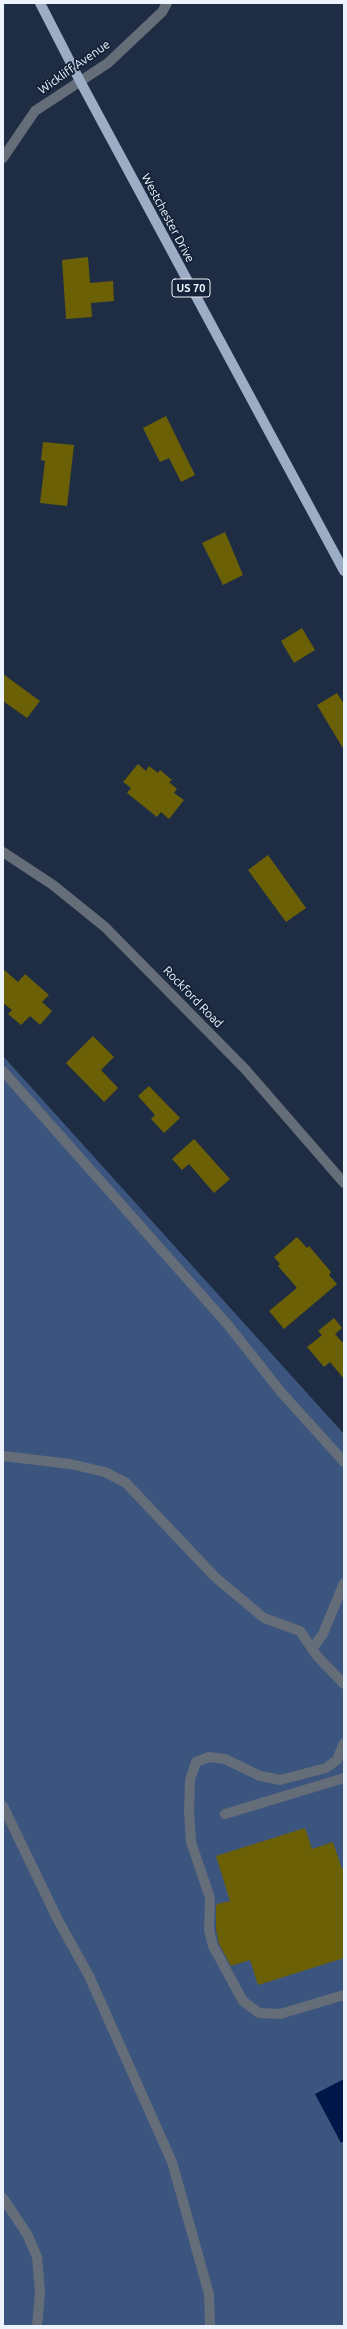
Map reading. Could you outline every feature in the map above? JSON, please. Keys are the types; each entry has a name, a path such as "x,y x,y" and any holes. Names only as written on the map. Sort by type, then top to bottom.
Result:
{"main road":[{"name":"Westchester Drive","path":"40,3 80,81 344,571"}],"street":[{"name":"Wickliff Avenue","path":"3,158 35,110 108,63 162,12 167,3"},
{"name":"Rockford Road","path":"3,852 53,885 105,927 245,1070 344,1182"},
{"path":"3,1071 228,1325 281,1392 344,1462"},
{"path":"3,1456 77,1466 105,1472 126,1483 215,1577 264,1618 300,1631 312,1649 344,1684"},
{"path":"312,1649 323,1634 344,1583"},
{"path":"344,1743 337,1760 326,1768 280,1780 260,1776 225,1759 209,1757 196,1762 190,1780 189,1812 191,1842 210,1898 209,1930 213,1946 244,2001 259,2012 280,2014 344,1995"},
{"path":"224,1814 344,1778"},
{"path":"3,1806 89,1976 172,2162 209,2294 210,2326"},
{"path":"3,2198 27,2234 37,2257 40,2293 37,2326"}],"shaded area":[{"path":"3,1056 344,1434 344,2326 3,2326"},
{"path":"344,2079 344,2141 341,2143 315,2094"}],"building":[{"path":"88,257 90,283 113,281 114,301 91,303 92,317 66,319 62,260"},
{"path":"166,416 195,475 181,482 169,458 160,462 143,428"},
{"path":"43,442 74,445 67,506 40,503 45,461 41,460"},
{"path":"225,532 243,575 223,585 202,543"},
{"path":"302,628 315,650 294,663 281,641"},
{"path":"3,674 40,701 27,718 3,701"},
{"path":"337,693 344,704 344,750 317,705"},
{"path":"138,764 146,771 149,766 158,773 160,770 172,780 169,782 177,789 174,793 184,800 169,819 161,812 157,817 127,793 131,788 123,782"},
{"path":"268,855 306,908 286,922 248,870"},
{"path":"3,969 18,982 25,974 49,995 42,1002 52,1011 40,1025 30,1016 21,1025 8,1014 12,1010 3,1003"},
{"path":"93,1036 114,1057 101,1070 118,1088 104,1102 66,1063"},
{"path":"149,1086 180,1118 164,1133 151,1119 155,1115 138,1096"},
{"path":"194,1139 230,1179 214,1193 189,1164 182,1170 172,1159"},
{"path":"297,1237 307,1248 309,1246 331,1272 329,1275 337,1284 284,1329 269,1311 297,1288 278,1266 280,1264 274,1257"},
{"path":"334,1318 342,1328 335,1334 344,1344 344,1379 330,1362 324,1367 307,1347 322,1335 318,1331"},
{"path":"305,1828 312,1849 333,1842 342,1869 344,1868 344,1958 258,1985 250,1960 231,1966 219,1944 216,1929 216,1907 217,1904 230,1901 216,1856"}]}
